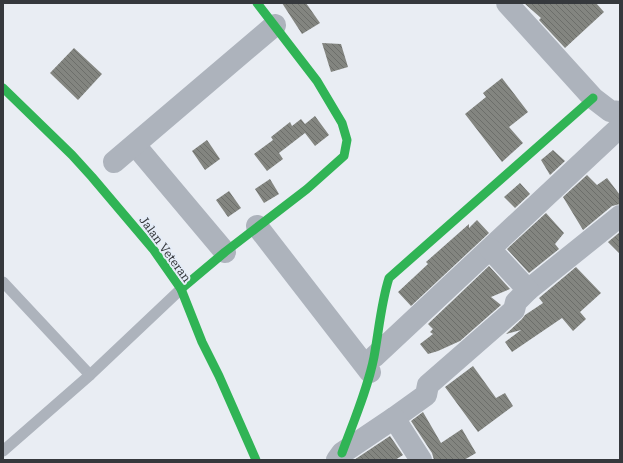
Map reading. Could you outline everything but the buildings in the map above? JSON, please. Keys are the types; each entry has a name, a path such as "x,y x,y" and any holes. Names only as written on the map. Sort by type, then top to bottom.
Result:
{"street":[{"path":"181,289 224,252 307,189 344,156 347,140 342,123 317,81 257,3"},
{"path":"507,3 593,98 610,111 620,112"},
{"path":"114,162 274,25"},
{"name":"Jalan Veteran","path":"3,88 72,154 153,249 181,289 202,342 219,376 256,460"},
{"path":"339,457 372,365 385,290 390,278 593,98"},
{"path":"372,365 490,249 620,127"},
{"path":"135,145 224,252"},
{"path":"339,457 426,395 428,385 514,310 516,302 528,290 620,216"},
{"path":"257,226 372,365"},
{"path":"490,249 528,290"},
{"path":"394,418 421,460"}],"lane":[{"path":"3,282 90,375"},
{"path":"3,452 90,375 181,289"}],"traffic: fast":[{"path":"181,289 225,252 307,189 344,156 347,140 342,123 317,81 257,3"},
{"path":"3,88 72,155 92,177 153,249 181,289 202,342 219,376 256,460"},
{"path":"342,453 368,381 389,278 593,98"}]}
